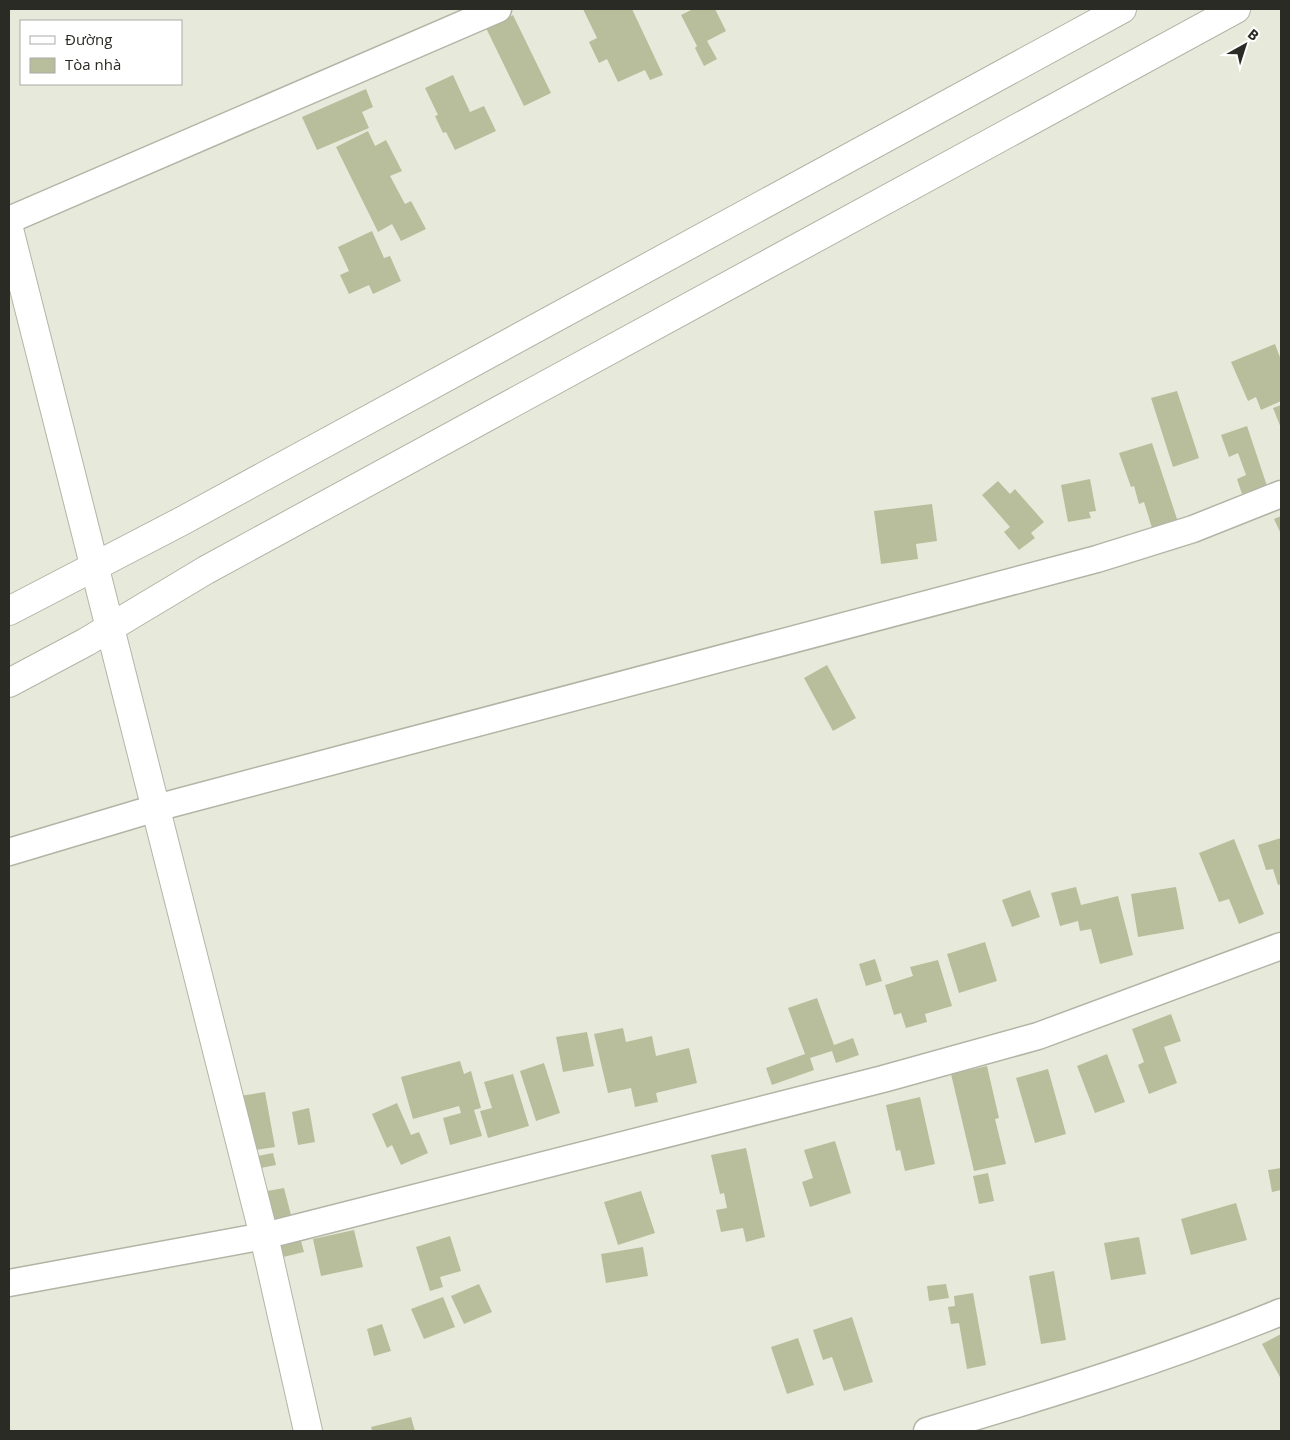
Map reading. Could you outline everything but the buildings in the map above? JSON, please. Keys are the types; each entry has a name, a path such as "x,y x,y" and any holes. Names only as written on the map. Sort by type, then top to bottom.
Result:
{"main road":[{"path":"9,611 182,521 1122,9"},
{"path":"9,683 111,627 215,565 1236,9"},
{"path":"9,229 96,565 264,1236 308,1431"}],"street":[{"path":"9,220 498,9"},
{"path":"9,852 156,808 1097,559 1194,529 1281,494"},
{"path":"9,1283 264,1236 740,1117 1038,1036 1281,946"},
{"path":"927,1431 1057,1392 1203,1343 1281,1312"}]}
